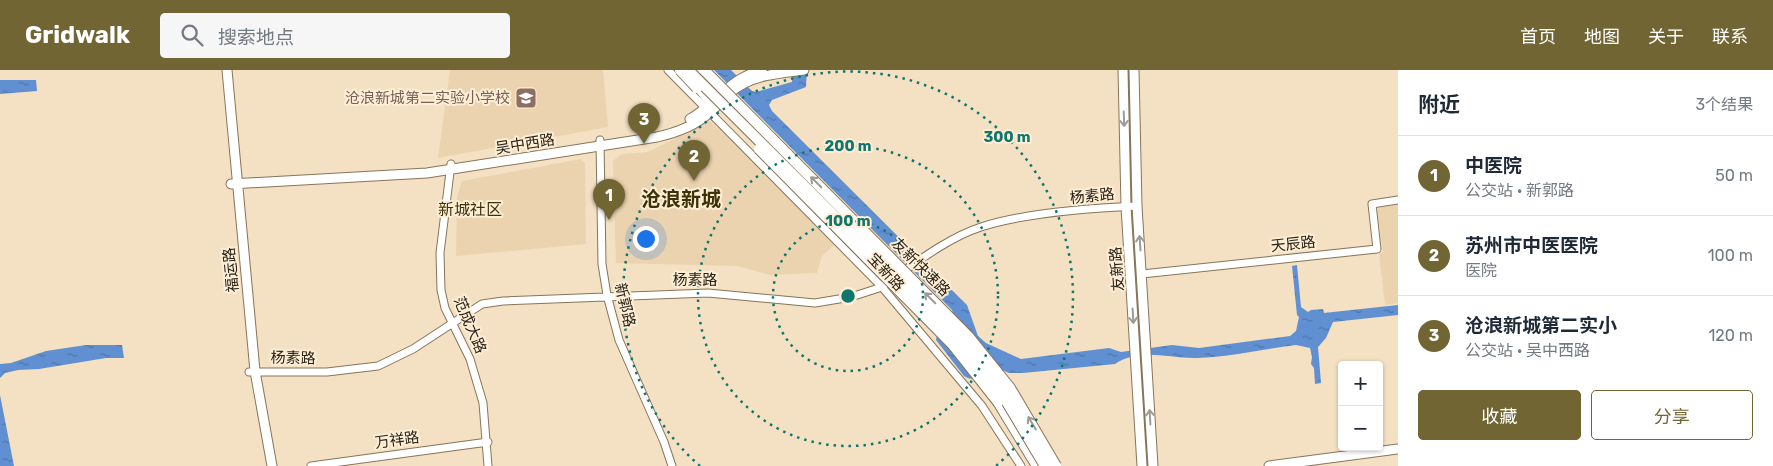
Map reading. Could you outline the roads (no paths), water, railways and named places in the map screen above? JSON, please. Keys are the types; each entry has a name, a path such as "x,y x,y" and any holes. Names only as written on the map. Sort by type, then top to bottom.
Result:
{"highway":[{"path":"680,70 708,106 933,324 974,369 998,402 1037,466"},
{"path":"687,70 708,106"},
{"path":"687,70 738,112"},
{"path":"705,70 738,112"},
{"name":"友新快速路","path":"738,112 962,343 1002,394 1045,466"},
{"name":"友新快速路","path":"738,112 968,336 1010,388 1056,466"}],"main road":[{"name":"福运路","path":"224,70 252,371 266,466"},
{"name":"吴中西路","path":"234,181 386,177 671,133 694,123 708,106 729,89 762,70"},
{"name":"吴中西路","path":"745,79 804,70"},
{"name":"友新路","path":"1123,70 1126,207 1142,466"},
{"name":"友新路","path":"1134,70 1137,206 1153,466"},
{"name":"福运路","path":"252,371 272,466"},
{"path":"1269,466 1398,449"},
{"path":"1310,466 1398,454"}],"street":[{"name":"宝新路","path":"668,70 708,106 882,287 978,400 1007,441 1021,466"},
{"name":"新郭路","path":"600,143 602,264 607,295 618,340 664,442 672,466"},
{"name":"范成大路","path":"452,167 440,253 441,290 445,308 470,359 483,403 488,442 488,466"},
{"name":"天辰路","path":"1142,274 1377,249 1372,204 1398,200"},
{"name":"杨素路","path":"252,371 327,372 378,366 413,350 482,304 503,301 607,295 722,293 815,304 851,297 882,287 928,254 980,227 1019,218 1137,206"},
{"name":"万祥路","path":"310,466 488,442"}],"water":[{"path":"714,70 731,70 752,91 756,92 792,82 793,70 807,70 806,87 772,100 769,105 772,111 967,305 978,336 986,343 1021,359 1109,348 1121,352 1172,345 1199,348 1290,336 1296,331 1299,317 1297,315 1292,266 1297,265 1301,307 1308,312 1323,309 1324,313 1398,305 1398,315 1333,322 1326,338 1318,347 1321,383 1315,384 1310,348 1296,345 1234,355 1197,358 1155,355 1134,356 1115,364 1023,373 1009,373 1000,369 977,379 968,378 964,376 936,340 938,329 953,314 952,310"},
{"path":"0,80 36,80 37,91 0,94"},
{"path":"86,345 122,345 124,358 106,358 39,369 18,370 5,373 0,378 0,364 11,363 46,351"},
{"path":"0,395 14,466 0,466"}],"place":[{"name":"沧浪新城第二实验小学校","path":"526,98"},
{"name":"沧浪新城第二实小","path":"644,144"},
{"name":"苏州市中医医院","path":"694,181"},
{"name":"中医院","path":"609,220"}],"district":[{"name":"沧浪新城","path":"681,199"},
{"name":"新城社区","path":"470,209"}]}
